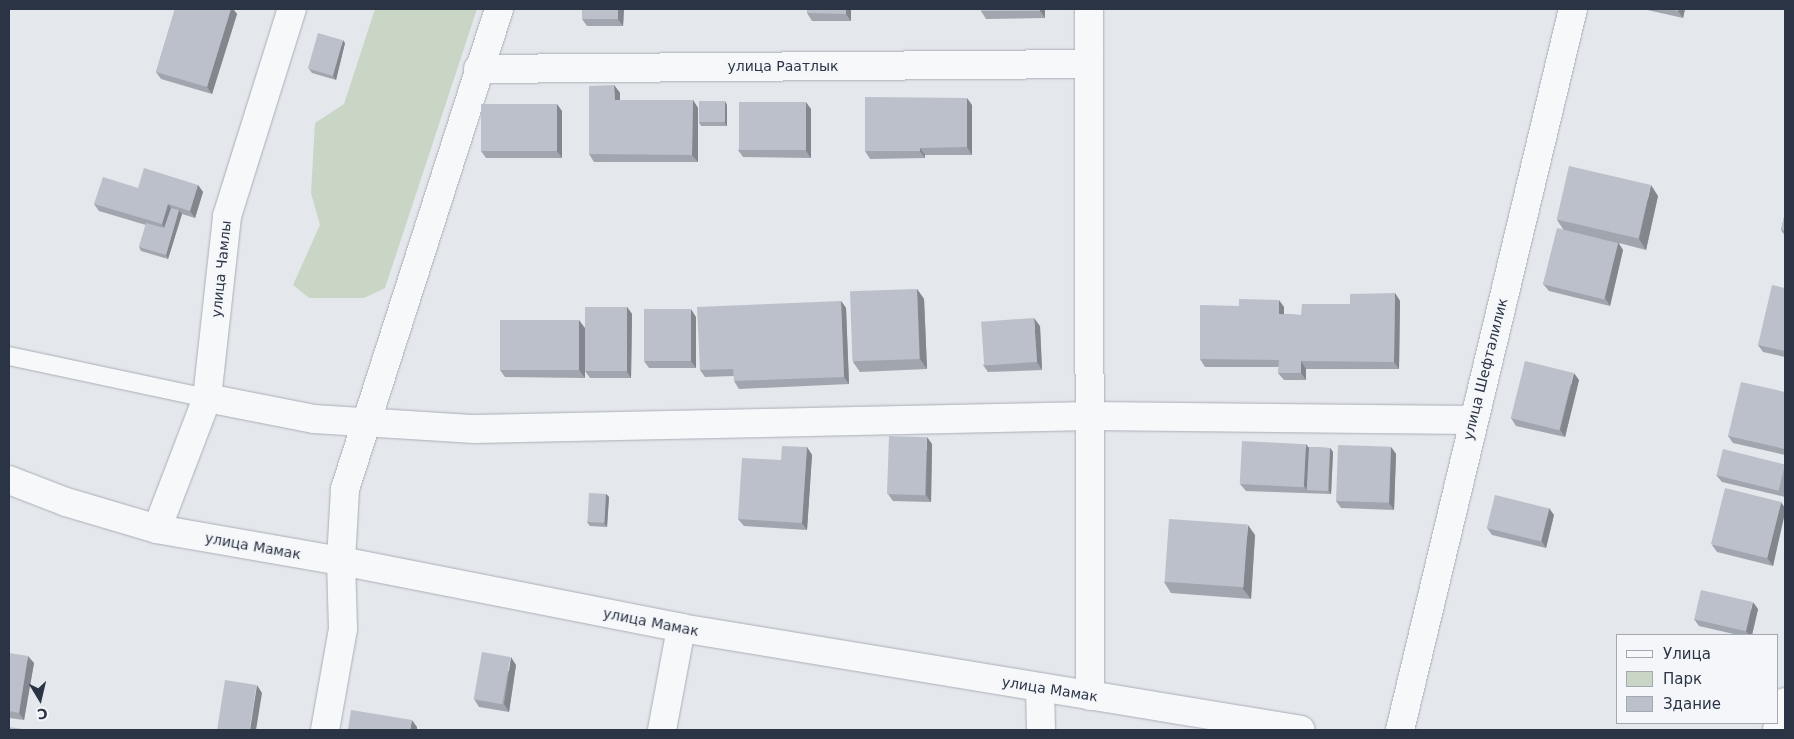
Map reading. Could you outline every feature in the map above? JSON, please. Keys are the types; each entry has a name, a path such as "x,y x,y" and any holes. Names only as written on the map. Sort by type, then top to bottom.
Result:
{"street":[{"name":"улица Чамлы","path":"157,529 207,398 227,216 292,9"},
{"path":"325,730 343,629 342,561 345,489 478,69 499,9"},
{"path":"1089,9 1090,696"},
{"name":"улица Шефталилик","path":"1400,730 1472,420 1573,9"},
{"name":"улица Раатлык","path":"478,69 1088,64"},
{"path":"207,398 314,419 366,420 474,429 1091,416 1472,420"},
{"name":"улица Мамак","path":"9,480 66,502 157,529 342,561 681,628 1300,730"},
{"path":"662,730 681,628"},
{"path":"1040,688 1041,730"},
{"path":"1779,723 1785,702"}],"lane":[{"path":"9,356 207,398"}],"green space":[{"path":"375,9 477,9 385,288 364,298 309,298 293,285 320,225 311,193 315,123 344,104"}],"building":[{"path":"175,9 231,9 207,87 156,72"},
{"path":"582,9 618,9 618,19 582,19"},
{"path":"807,9 846,9 846,14 807,13"},
{"path":"981,9 1040,9 1040,11 981,11"},
{"path":"318,33 343,40 333,76 308,69"},
{"path":"614,85 615,100 693,100 692,155 589,154 589,86"},
{"path":"865,97 967,98 967,147 920,148 920,151 865,151"},
{"path":"699,101 725,101 725,122 699,122"},
{"path":"739,102 806,102 806,150 739,150"},
{"path":"481,104 557,104 557,151 481,151"},
{"path":"1569,166 1651,185 1638,238 1557,220"},
{"path":"144,168 198,185 190,211 168,204 162,224 94,204 103,177 138,188"},
{"path":"171,208 179,210 166,255 139,247 146,223 164,228"},
{"path":"1785,213 1785,231 1781,230"},
{"path":"1557,228 1618,243 1604,300 1543,284"},
{"path":"1772,285 1785,288 1785,351 1758,345"},
{"path":"917,289 919,359 852,361 850,291"},
{"path":"1395,293 1394,362 1301,361 1301,373 1278,373 1279,360 1200,359 1200,305 1239,306 1239,299 1279,300 1279,314 1301,315 1302,304 1350,304 1350,294"},
{"path":"841,301 844,377 734,381 733,369 700,370 697,307"},
{"path":"585,307 627,307 627,371 585,371"},
{"path":"644,309 691,309 691,361 644,361"},
{"path":"1034,318 1037,362 984,366 981,322"},
{"path":"500,320 579,320 579,370 500,370"},
{"path":"1525,361 1574,373 1559,430 1511,418"},
{"path":"1741,382 1785,392 1785,449 1728,436"},
{"path":"889,436 927,437 925,495 887,494"},
{"path":"1242,441 1306,444 1304,487 1240,484"},
{"path":"1338,445 1391,447 1389,503 1336,501"},
{"path":"782,446 807,447 802,523 738,519 742,458 781,460"},
{"path":"1309,447 1330,448 1328,491 1307,490"},
{"path":"1723,449 1785,464 1779,491 1716,475"},
{"path":"1725,488 1781,502 1767,558 1711,544"},
{"path":"589,493 606,494 604,523 587,522"},
{"path":"1495,495 1549,509 1541,542 1487,528"},
{"path":"1169,519 1248,525 1243,587 1165,582"},
{"path":"1701,590 1753,602 1746,631 1694,619"},
{"path":"482,652 511,657 502,704 474,699"},
{"path":"9,653 28,656 19,713 9,711"},
{"path":"225,680 257,685 249,730 217,730"},
{"path":"351,710 412,720 410,730 348,730"},
{"path":"9,727 22,729 22,730 9,730"}]}
